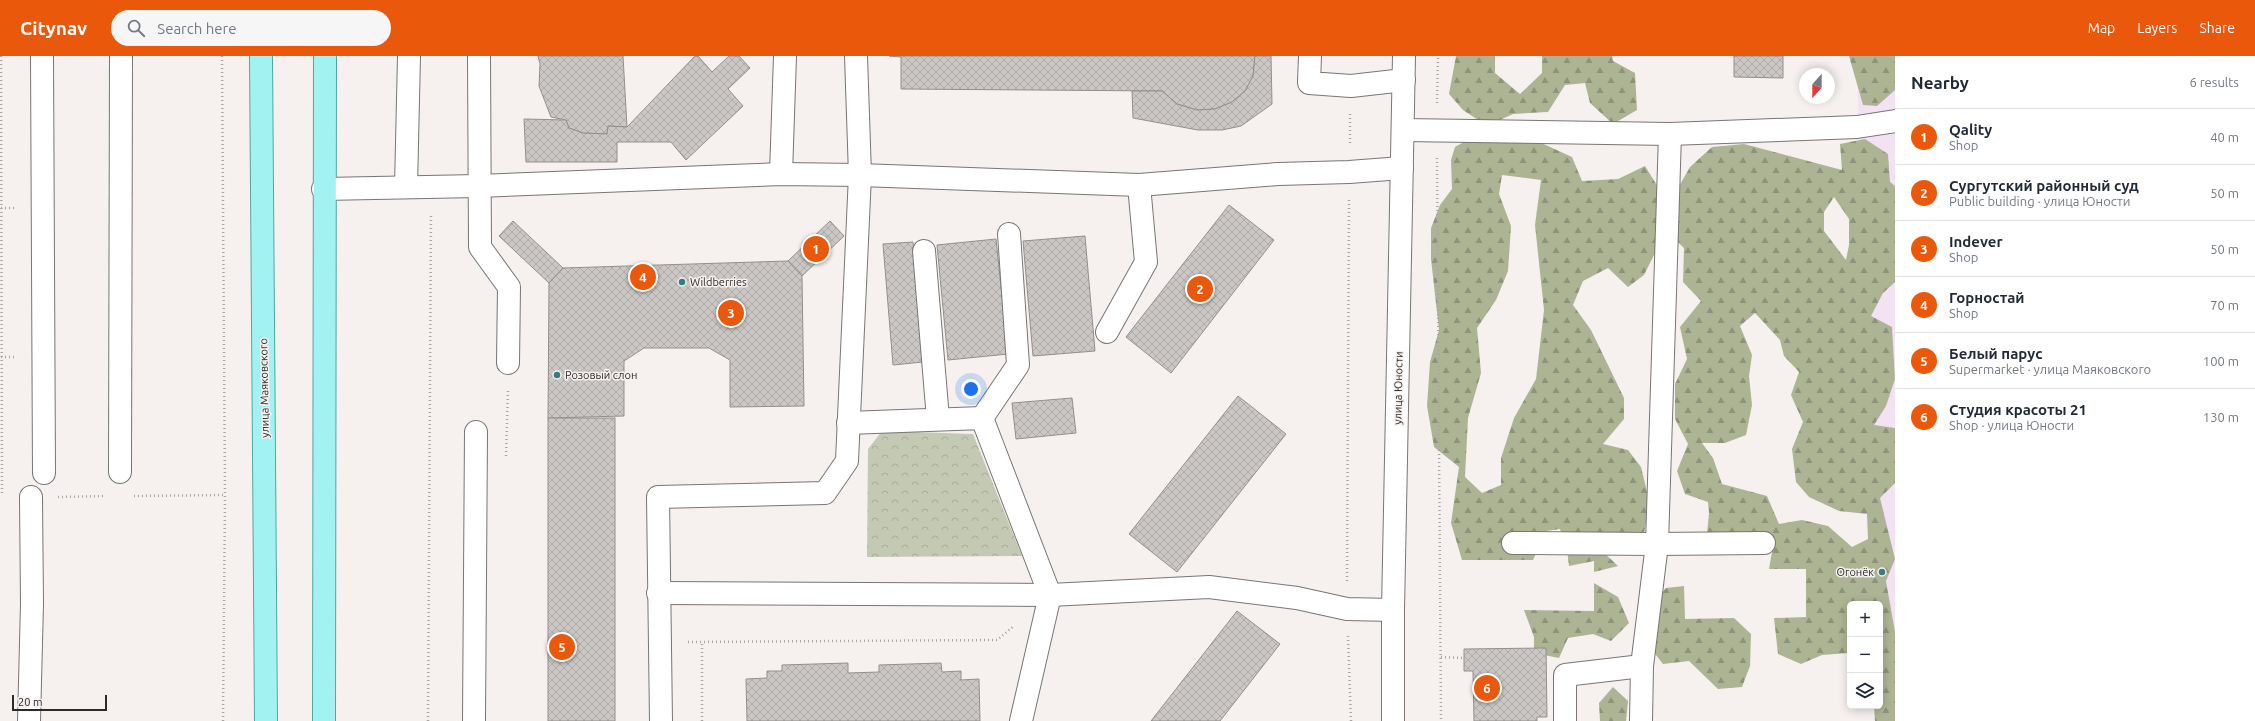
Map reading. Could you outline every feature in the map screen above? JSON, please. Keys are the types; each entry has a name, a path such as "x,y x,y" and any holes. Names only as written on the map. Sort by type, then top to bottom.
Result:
{"main road":[{"name":"улица Маяковского","path":"261,56 266,721"},
{"path":"324,721 323,189 325,56"}],"street":[{"path":"42,56 44,473"},
{"path":"120,472 121,56"},
{"path":"406,187 409,56"},
{"path":"479,56 478,186 480,248 509,287 508,363"},
{"path":"781,174 785,56"},
{"path":"661,721 658,593 658,497 825,493 847,461 860,175 856,56"},
{"path":"1310,56 1309,83 1351,86 1404,80"},
{"name":"улица Юности","path":"1393,721 1393,610 1404,56"},
{"path":"1403,130 1437,132 1670,134 1856,127 1895,121"},
{"path":"1641,721 1642,666 1657,544 1670,134"},
{"path":"323,189 478,186 781,174 860,175 1139,185 1278,174 1349,172 1402,168"},
{"path":"1107,332 1146,262 1139,185"},
{"path":"982,418 1018,365 1009,234"},
{"path":"924,251 938,419"},
{"path":"848,423 982,418"},
{"path":"982,418 1050,595 1021,721"},
{"path":"474,721 476,432"},
{"path":"29,721 32,604 31,497"},
{"path":"1513,543 1764,543"},
{"path":"658,593 1050,595 1209,586 1297,598 1347,609 1393,610"},
{"path":"1565,721 1565,676 1642,666"}],"path":[{"path":"0,56 2,497"},
{"path":"222,56 225,487 223,721"},
{"path":"1438,56 1437,132 1441,721"},
{"path":"1351,86 1349,172 1347,609 1352,721"},
{"path":"428,721 432,187"},
{"path":"506,459 508,363"},
{"path":"660,640 702,643 998,640 1015,625"},
{"path":"702,643 702,721"},
{"path":"1441,657 1464,658"}],"shaded area":[{"path":"1857,56 1895,56 1895,721 1875,721 1874,709 1883,709 1883,601 1870,601 1865,448"}],"green space":[{"path":"1456,56 1495,56 1495,73 1520,94 1542,73 1542,56 1612,56 1613,61 1635,73 1637,110 1613,124 1590,103 1585,83 1565,85 1548,112 1513,114 1487,126 1463,110 1449,94"},
{"path":"1849,56 1895,56 1895,90 1877,106 1863,105"},
{"path":"1479,133 1512,143 1537,141 1572,157 1582,181 1618,179 1645,166 1666,200 1678,188 1690,167 1712,147 1744,144 1842,170 1840,144 1865,139 1888,154 1890,182 1895,186 1895,282 1883,293 1871,316 1892,327 1895,379 1886,406 1874,425 1895,428 1895,483 1880,498 1895,559 1886,581 1895,632 1895,721 1875,721 1874,709 1883,709 1883,601 1847,601 1847,653 1822,655 1801,664 1778,654 1774,618 1806,617 1806,569 1769,569 1774,540 1749,552 1707,534 1709,513 1708,502 1685,494 1677,471 1688,444 1675,419 1675,384 1687,359 1680,327 1701,301 1683,282 1684,248 1666,231 1644,275 1628,287 1608,268 1583,281 1573,305 1591,330 1624,398 1624,419 1603,444 1628,450 1641,467 1650,504 1644,533 1599,548 1618,566 1594,572 1594,561 1569,566 1567,549 1560,529 1546,531 1533,560 1462,560 1451,523 1459,467 1434,447 1427,406 1430,362 1439,330 1431,259 1431,228 1440,205 1452,189 1451,160 1455,147","holes":["1502,175 1541,180 1535,225 1544,310 1536,379 1514,418 1501,458 1501,485 1482,493 1465,477 1468,418 1481,373 1477,328 1496,300 1508,271 1511,226 1499,194","1834,197 1849,219 1849,245 1846,260 1824,231 1824,212","1755,313 1780,340 1784,356 1799,372 1791,395 1803,422 1792,449 1796,482 1809,497 1839,511 1867,514 1868,539 1852,547 1828,526 1802,520 1779,524 1767,496 1722,484 1713,458 1702,443 1725,443 1746,435 1752,405 1749,376 1752,355 1740,326"]},
{"path":"882,431 973,434 1022,556 867,557 868,449"},
{"path":"1594,583 1618,597 1629,623 1611,641 1593,634 1568,638 1559,658 1534,653 1534,637 1524,610 1594,611"},
{"path":"1684,586 1685,619 1734,618 1751,634 1750,666 1742,687 1718,689 1689,661 1663,664 1649,646 1646,610 1666,588"},
{"path":"1613,687 1628,701 1626,721 1600,721 1599,703"}],"building":[{"path":"538,56 623,56 627,127 608,126 607,134 583,133 569,128 566,120 551,117 539,86 540,64"},
{"path":"695,56 698,56 712,72 729,56 739,56 750,68 728,89 743,106 686,160 671,142 617,142 617,162 526,162 524,119 566,120 569,128 583,133 607,134 608,126 627,127"},
{"path":"889,56 1255,56 1253,76 1245,91 1232,102 1215,109 1197,110 1177,104 1162,91 901,89 901,57"},
{"path":"1255,56 1271,56 1272,104 1241,126 1222,130 1198,130 1133,118 1132,91 1162,91 1177,104 1197,110 1215,109 1232,102 1245,91 1253,76"},
{"path":"1734,56 1783,56 1783,78 1734,77"},
{"path":"1229,205 1274,240 1171,373 1126,337"},
{"path":"513,221 563,268 549,283 499,236"},
{"path":"830,221 844,236 802,276 788,261"},
{"path":"1085,236 1095,351 1033,356 1023,241"},
{"path":"996,239 1008,354 948,360 937,245"},
{"path":"913,242 923,362 893,365 883,244"},
{"path":"788,261 802,276 804,406 730,407 730,360 709,348 644,348 624,361 624,416 548,418 549,283 563,268"},
{"path":"1238,396 1286,434 1177,572 1129,534"},
{"path":"1072,398 1076,433 1016,439 1012,403"},
{"path":"548,418 615,418 615,721 548,721"},
{"path":"1237,611 1280,644 1220,721 1151,721"},
{"path":"1546,648 1547,717 1537,717 1537,721 1474,721 1473,671 1464,671 1464,649"},
{"path":"848,663 848,673 879,672 879,665 941,663 942,672 961,671 961,680 979,679 980,721 747,721 746,679 767,678 767,671 782,671 782,665"}],"place":[{"name":"Qality","path":"816,249"},
{"name":"Горностай","path":"643,277"},
{"name":"Wildberries","path":"682,282"},
{"name":"Сургутский районный суд","path":"1200,289"},
{"name":"Indever","path":"731,313"},
{"name":"Розовый слон","path":"557,375"},
{"name":"Огонёк","path":"1882,572"},
{"name":"Белый парус","path":"562,647"},
{"name":"Студия красоты 21","path":"1487,688"}]}
